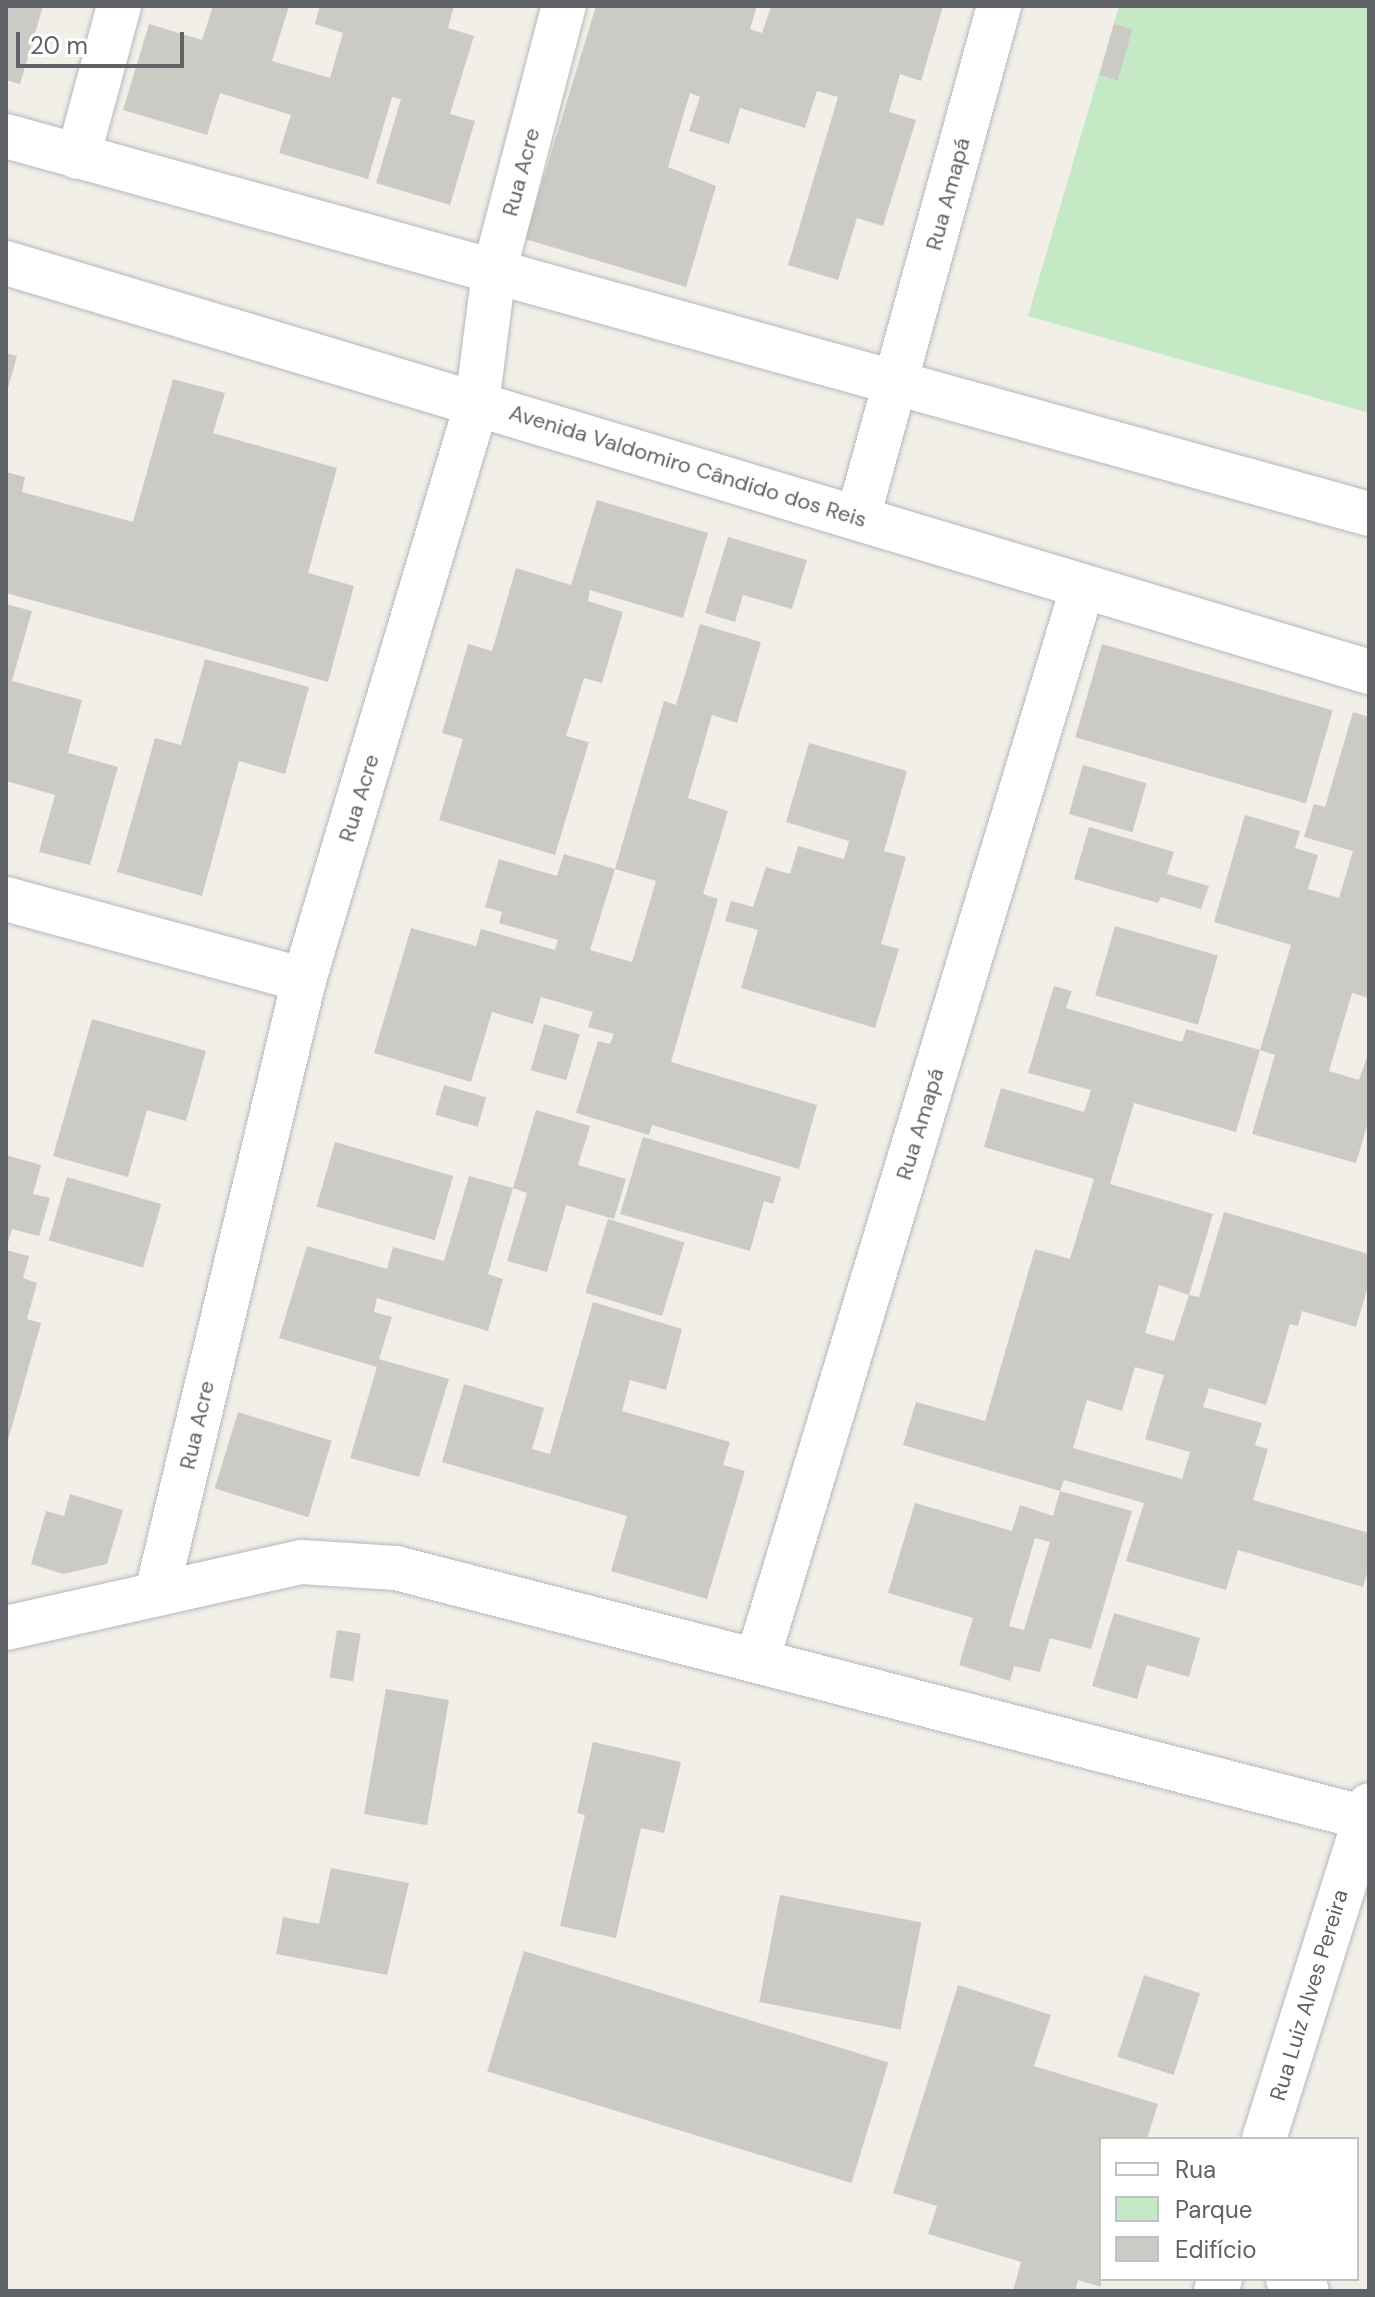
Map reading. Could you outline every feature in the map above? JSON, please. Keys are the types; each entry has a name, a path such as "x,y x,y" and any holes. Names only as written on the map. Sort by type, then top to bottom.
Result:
{"street":[{"path":"78,157 119,6"},
{"name":"Rua Acre","path":"157,1592 304,980 477,403 494,272 564,6"},
{"name":"Rua Amapá","path":"858,517 898,383 999,6"},
{"path":"6,136 1369,514"},
{"name":"Avenida Valdomiro Cândido dos Reis","path":"6,263 1369,672"},
{"name":"Rua Amapá","path":"757,1661 1083,586"},
{"path":"6,899 304,980"},
{"path":"6,1628 302,1562 396,1568 1368,1814"},
{"name":"Rua Luiz Alves Pereira","path":"1265,2137 1368,1814"}],"green space":[{"path":"1119,6 1369,6 1369,413 1028,316"}],"building":[{"path":"6,6 43,6 20,84 6,80"},
{"path":"213,6 289,6 272,61 330,78 343,33 315,24 320,6 454,6 448,28 474,36 450,114 475,121 450,205 376,183 401,99 392,97 368,179 279,153 291,115 220,93 207,135 123,110 149,24 202,40"},
{"path":"596,6 757,6 750,29 762,33 771,6 943,6 921,81 900,74 889,112 916,120 883,226 857,218 838,280 788,265 838,97 817,91 805,128 740,108 729,144 689,131 700,97 690,93 668,167 716,186 686,287 525,239"},
{"path":"1114,24 1132,29 1118,80 1099,75"},
{"path":"6,353 17,356 7,392 6,392"},
{"path":"173,379 225,393 213,433 337,468 308,573 354,586 328,682 6,593 6,472 25,477 22,492 133,522"},
{"path":"597,500 708,533 683,618 590,590 588,601 623,612 602,683 584,678 566,736 589,742 555,855 439,820 463,739 442,733 468,644 492,651 516,568 571,585"},
{"path":"728,537 807,560 792,609 743,595 735,622 705,613"},
{"path":"6,604 32,611 12,681 82,700 68,753 118,767 90,865 39,852 55,795 6,781"},
{"path":"700,624 761,642 737,723 712,715 688,798 728,811 703,894 718,899 671,1062 817,1105 799,1169 652,1125 649,1135 576,1113 598,1041 610,1044 614,1034 588,1027 593,1012 541,997 533,1024 492,1012 471,1082 374,1053 411,928 476,946 481,929 555,950 558,940 499,923 502,912 485,907 499,859 557,876 564,854 615,869 664,701 676,705","holes":["615,869 656,881 632,962 590,950"]},
{"path":"1102,644 1333,710 1306,803 1075,737"},
{"path":"205,659 309,687 285,774 239,761 202,896 117,872 155,738 181,745"},
{"path":"1353,712 1369,717 1369,998 1352,993 1329,1071 1359,1080 1369,1051 1369,1119 1356,1163 1252,1134 1275,1055 1260,1050 1291,945 1214,922 1245,815 1300,831 1295,848 1318,855 1308,889 1339,898 1353,851 1304,837 1314,804 1325,807"},
{"path":"809,743 907,771 884,851 906,857 881,944 899,949 875,1028 741,988 758,930 725,921 731,901 753,907 766,867 790,874 798,846 844,859 849,841 786,822"},
{"path":"1083,765 1146,783 1132,832 1069,814"},
{"path":"1089,827 1174,852 1167,874 1209,886 1201,909 1161,897 1158,903 1074,879"},
{"path":"1115,926 1218,955 1198,1025 1095,995"},
{"path":"1054,986 1072,991 1066,1008 1182,1042 1186,1029 1260,1050 1236,1132 1134,1103 1110,1184 1213,1214 1189,1295 1199,1297 1224,1212 1369,1254 1369,1283 1356,1327 1302,1311 1298,1326 1290,1324 1266,1405 1209,1388 1203,1407 1262,1423 1255,1445 1268,1449 1253,1500 1369,1533 1369,1568 1363,1587 1238,1550 1226,1590 1126,1561 1144,1503 1064,1480 1060,1491 903,1445 916,1402 985,1421 1035,1249 1070,1259 1094,1179 984,1147 1001,1088 1084,1112 1091,1090 1028,1073","holes":["1159,1285 1189,1295 1174,1341 1145,1333","1135,1367 1164,1375 1145,1439 1190,1452 1182,1479 1073,1448 1087,1400 1122,1411"]},
{"path":"92,1019 206,1051 186,1121 147,1110 128,1177 53,1156"},
{"path":"544,1024 580,1034 566,1080 531,1070"},
{"path":"444,1085 486,1097 478,1127 435,1115"},
{"path":"536,1110 590,1126 578,1165 626,1179 614,1219 566,1205 547,1272 507,1261 527,1193 513,1188"},
{"path":"643,1137 781,1177 773,1204 764,1201 750,1251 620,1214"},
{"path":"335,1142 453,1176 435,1240 317,1206"},
{"path":"6,1155 41,1165 33,1194 50,1198 39,1236 12,1229 7,1246"},
{"path":"469,1176 513,1188 488,1274 503,1279 488,1331 377,1298 374,1312 392,1317 379,1359 449,1379 419,1477 350,1458 377,1367 279,1338 307,1246 387,1269 393,1247 444,1261"},
{"path":"67,1177 161,1204 143,1267 49,1240"},
{"path":"608,1219 685,1242 662,1316 585,1293"},
{"path":"6,1250 29,1256 23,1278 37,1283 27,1319 41,1323 7,1444"},
{"path":"593,1302 682,1329 666,1390 630,1380 622,1411 730,1442 723,1465 745,1471 707,1599 611,1571 627,1516 442,1462 464,1384 544,1408 532,1449 550,1454"},
{"path":"238,1412 332,1441 308,1517 215,1489"},
{"path":"1060,1491 1132,1511 1091,1649 1050,1638 1040,1672 1014,1666 1010,1681 959,1665 973,1618 888,1593 915,1503 1012,1531 1020,1505 1053,1516","holes":["1035,1538 1050,1542 1024,1630 1009,1626"]},
{"path":"70,1494 123,1510 107,1564 63,1574 31,1564 46,1511 64,1516"},
{"path":"1114,1613 1200,1638 1189,1677 1147,1665 1137,1699 1092,1686"},
{"path":"337,1630 361,1634 353,1681 329,1677"},
{"path":"386,1689 449,1700 427,1825 364,1814"},
{"path":"593,1742 681,1762 664,1833 641,1828 616,1938 560,1926 585,1815 577,1813"},
{"path":"331,1868 409,1883 387,1975 276,1954 283,1917 319,1924"},
{"path":"780,1895 921,1922 901,2029 759,2002"},
{"path":"524,1951 888,2062 852,2183 487,2071"},
{"path":"1144,1975 1200,1993 1174,2075 1117,2057"},
{"path":"958,1985 1051,2015 1034,2066 1158,2104 1148,2137 1099,2137 1101,2287 1078,2280 1075,2291 1013,2291 1021,2262 928,2234 937,2206 893,2193"}]}
